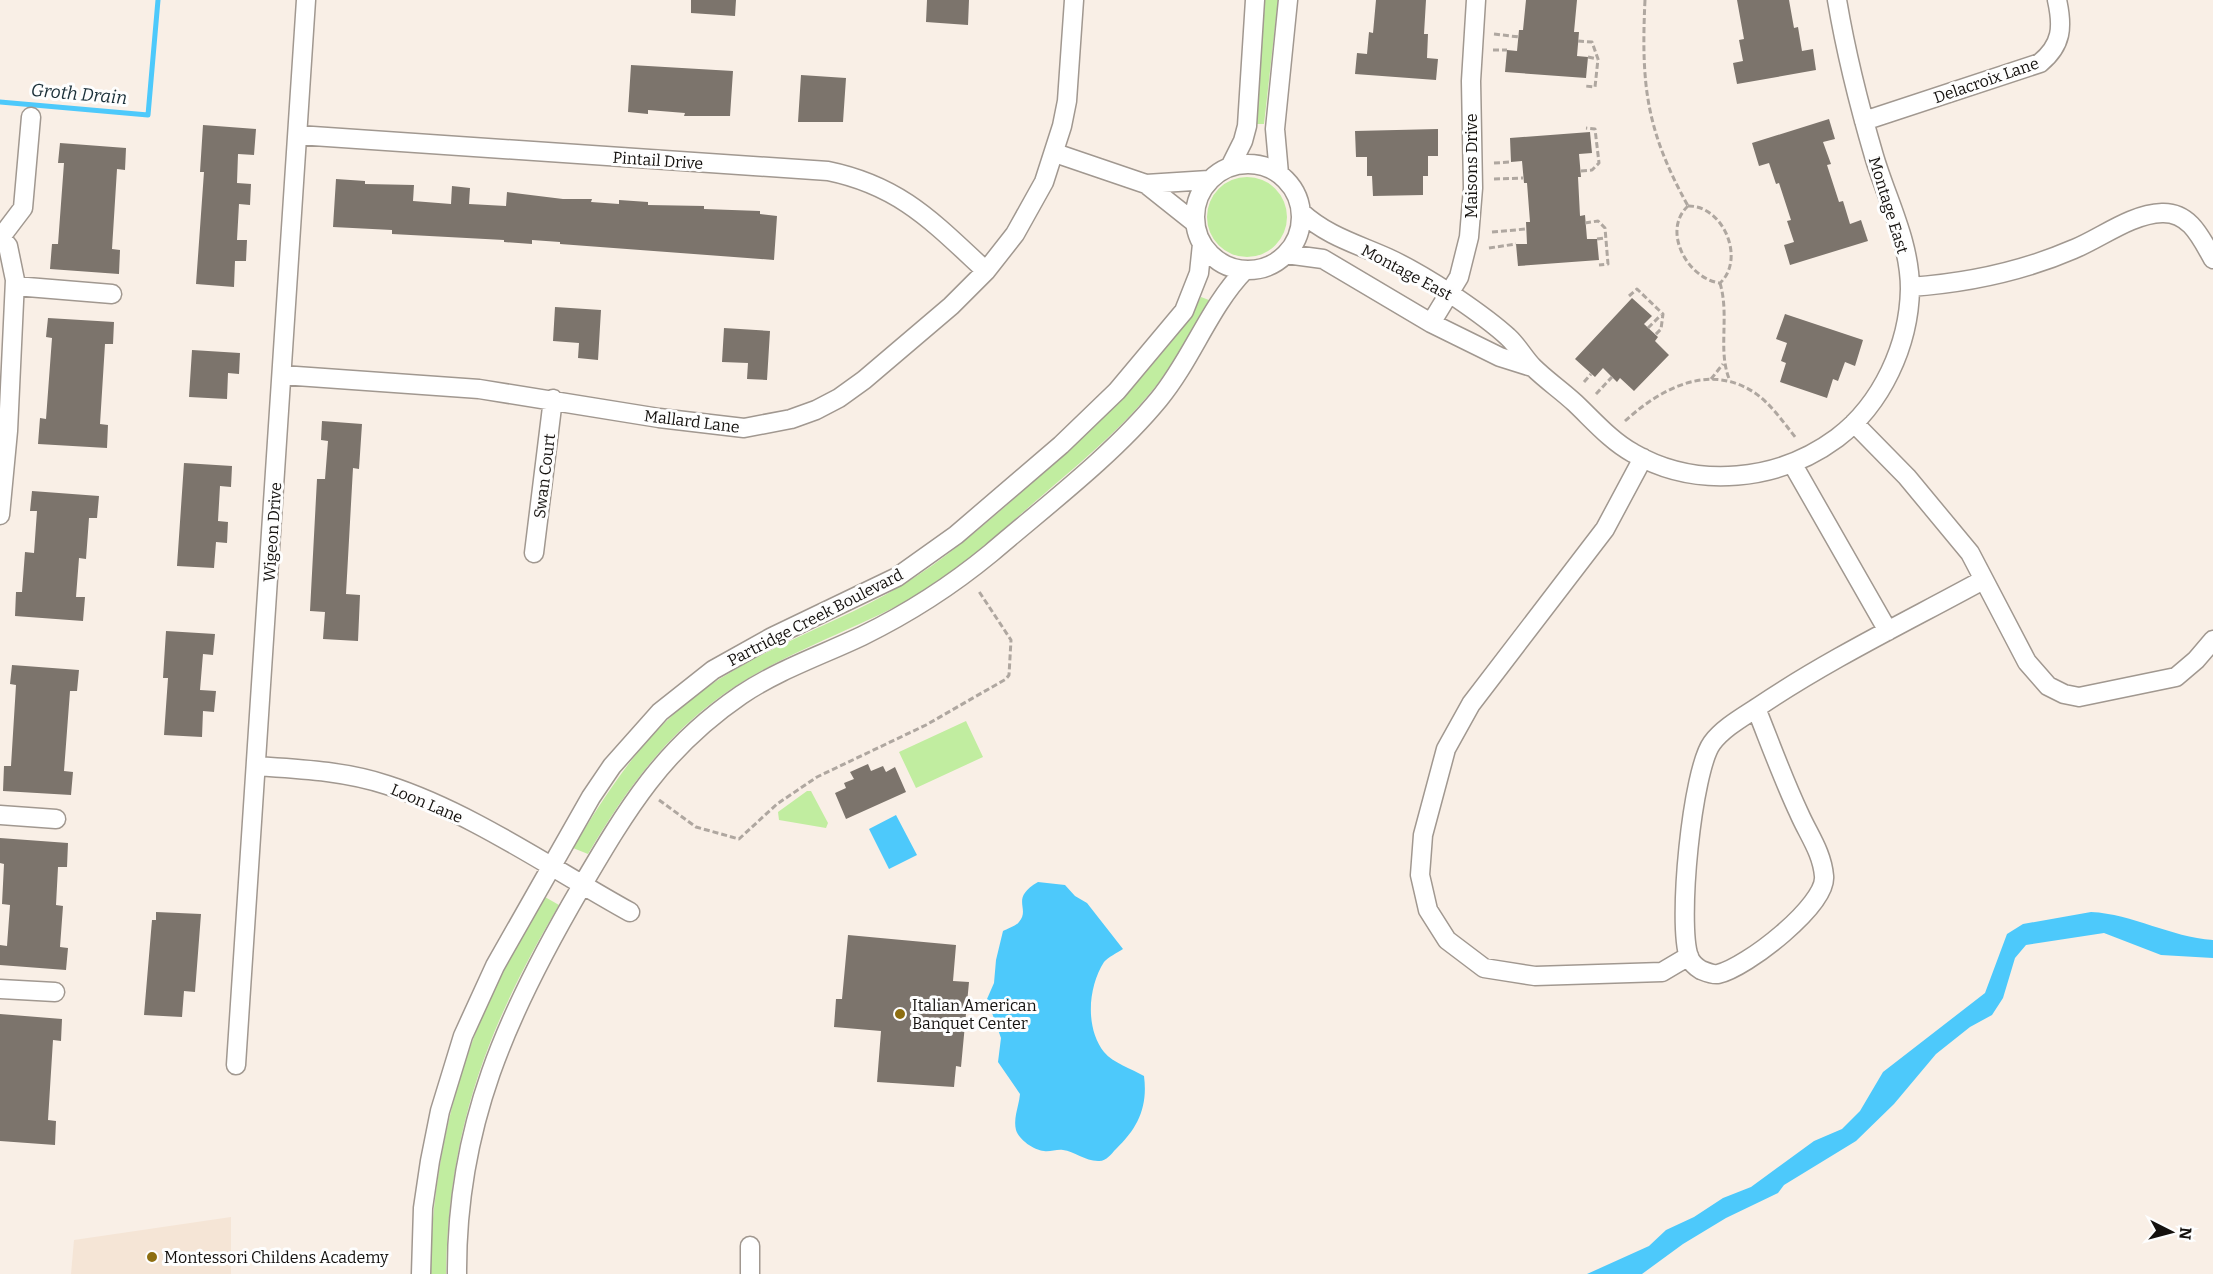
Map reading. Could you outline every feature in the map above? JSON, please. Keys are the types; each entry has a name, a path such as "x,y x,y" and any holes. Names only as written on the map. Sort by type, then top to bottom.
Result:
{"street":[{"name":"Wigeon Drive","path":"236,1065 306,0"},
{"name":"Mallard Lane","path":"282,375 479,389 744,428 791,419 839,398 864,380 951,306 986,271 1025,217 1055,153 1067,101 1074,0"},
{"path":"1230,166 1256,164 1279,174 1294,190 1301,212 1298,235 1286,254 1268,267 1245,270 1225,265 1202,244 1195,223 1197,201 1209,180 1230,166 1243,141 1255,0"},
{"path":"1279,174 1275,129 1288,0"},
{"name":"Maisons Drive","path":"1431,323 1450,293 1465,258 1472,214 1471,81 1476,0"},
{"name":"Montage East","path":"1301,212 1323,230 1391,260 1450,293 1510,338 1532,367 1557,386 1612,438 1643,458 1688,473 1719,476 1746,476 1792,463 1828,444 1854,423 1876,395 1893,365 1902,340 1910,287 1901,234 1864,121 1837,0"},
{"name":"Delacroix Lane","path":"1864,121 2040,63 2053,52 2060,37 2061,20 2057,0"},
{"path":"0,515 15,286 12,259 8,246 0,237 23,208 31,117"},
{"name":"Pintail Drive","path":"298,135 828,171 862,179 892,192 932,221 986,271"},
{"path":"1055,153 1146,184 1195,223"},
{"path":"1146,184 1209,180"},
{"path":"1910,287 1951,284 2022,270 2075,249 2141,217 2162,213 2187,221 2196,229 2213,259"},
{"name":"Partridge Creek Boulevard","path":"421,1274 423,1209 430,1161 450,1072 482,993 550,867 612,766 660,712 691,686 741,652 871,590 927,557 1091,418 1184,311 1199,273 1202,244"},
{"name":"Montage East","path":"1286,254 1323,259 1431,323 1500,357 1532,367"},
{"path":"457,1274 463,1186 471,1137 483,1092 520,998 618,823 641,790 671,753 694,731 745,692 894,620 938,594 992,552 1106,454 1159,399 1180,371 1227,291 1245,270"},
{"path":"15,286 112,294"},
{"name":"Swan Court","path":"534,553 553,399"},
{"path":"1854,423 1907,477 1970,553 2027,662 2048,686 2064,694 2079,697 2176,677 2196,660 2213,640"},
{"path":"1643,458 1605,529 1471,704 1446,749 1422,835 1420,874 1428,910 1446,940 1484,968 1535,976 1662,972 1689,956"},
{"path":"1792,463 1888,632"},
{"path":"1756,708 1799,813 1819,852 1825,878 1815,900 1789,928 1741,963 1718,974 1708,973 1699,969 1689,956 1686,928 1688,857 1701,769 1712,743 1756,708 1788,687 1983,580"},
{"name":"Loon Lane","path":"256,766 332,772 386,785 450,812 630,912"},
{"path":"0,815 56,819"},
{"path":"0,988 55,992"},
{"path":"750,1246 750,1274"}],"path":[{"path":"1645,0 1644,67 1651,123 1668,169 1688,206"},
{"path":"1494,34 1518,37"},
{"path":"1578,41 1592,42 1598,59 1595,87 1585,86"},
{"path":"1493,50 1507,50"},
{"path":"1588,57 1598,59"},
{"path":"1581,171 1592,170 1599,163 1595,129 1586,128"},
{"path":"1592,153 1597,153"},
{"path":"1494,163 1511,162"},
{"path":"1494,179 1523,178"},
{"path":"1688,206 1681,216 1679,227 1682,252 1695,273 1720,283"},
{"path":"1688,206 1695,206 1718,220 1728,239 1730,268 1720,283 1726,310 1723,364 1730,381"},
{"path":"1585,223 1598,221 1605,228 1608,264 1599,265"},
{"path":"1492,232 1526,229"},
{"path":"1598,239 1606,238"},
{"path":"1489,248 1516,244"},
{"path":"1629,296 1637,289 1663,314"},
{"path":"1648,328 1663,314"},
{"path":"1655,335 1661,329 1663,314"},
{"path":"1710,379 1723,364"},
{"path":"1584,382 1592,374"},
{"path":"1596,394 1612,377"},
{"path":"1625,421 1661,392 1688,382 1710,379 1730,381 1755,393 1767,403 1796,438"},
{"path":"659,800 696,827 739,839 777,804 818,777 926,725 1006,680 1009,675 1011,640 978,590"}],"shaded area":[{"name":"Montessori Childens Academy","path":"231,1217 231,1274 71,1274 74,1240"}],"green space":[{"path":"1264,0 1278,0 1264,124 1257,124"},
{"path":"1247,177 1262,180 1275,189 1284,202 1287,217 1284,232 1275,245 1262,254 1247,257 1232,254 1219,245 1210,232 1207,217 1210,202 1219,189 1232,180"},
{"path":"1201,297 1209,300 1181,350 1162,378 1131,415 1078,465 978,552 931,587 879,615 771,665 721,696 681,730 646,768 616,809 588,854 573,848 626,767 675,713 716,681 739,667 885,595 923,572 958,546 1060,458 1110,411 1175,337"},
{"path":"966,721 983,757 916,788 899,752"},
{"path":"807,791 811,791 828,823 826,828 779,820 778,812"},
{"path":"545,897 559,905 511,995 476,1082 455,1173 446,1274 430,1274 440,1167 454,1098 464,1064 496,985"}],"water":[{"path":"896,815 917,855 889,869 869,829"},
{"path":"1038,882 1065,885 1075,896 1087,903 1123,949 1106,960 1099,972 1092,995 1091,1020 1104,1052 1117,1063 1144,1076 1144,1098 1136,1125 1124,1141 1101,1161 1093,1161 1063,1150 1040,1150 1024,1141 1015,1126 1020,1094 998,1062 1001,1038 987,999 994,983 996,960 1003,931 1019,922 1023,912 1024,893"},
{"path":"2091,912 2122,917 2182,935 2213,940 2213,958 2161,955 2104,933 2026,945 2015,958 2003,998 1992,1015 1970,1027 1936,1054 1894,1104 1856,1141 1784,1185 1778,1193 1726,1218 1683,1244 1642,1274 1587,1274 1649,1246 1666,1230 1694,1217 1723,1198 1751,1187 1814,1141 1842,1129 1860,1111 1883,1072 1985,993 2007,934 2023,924"}],"building":[{"path":"691,0 736,0 735,16 691,13"},
{"path":"927,0 969,0 968,25 926,22"},
{"path":"1376,0 1426,0 1424,34 1428,34 1427,58 1438,59 1436,80 1355,74 1357,53 1367,54 1369,32 1373,33"},
{"path":"1526,0 1577,0 1574,32 1579,32 1577,56 1588,57 1586,78 1505,72 1507,50 1517,51 1519,30 1523,30"},
{"path":"1737,0 1789,0 1794,28 1798,27 1802,51 1813,49 1816,70 1737,84 1733,63 1743,61 1739,40 1744,39"},
{"path":"631,65 733,71 730,116 684,116 685,113 648,110 648,114 628,112"},
{"path":"801,75 846,78 843,122 798,122"},
{"path":"1829,119 1835,139 1823,142 1831,164 1827,165 1839,202 1843,201 1850,224 1861,220 1868,241 1790,265 1784,245 1794,242 1787,221 1791,220 1779,183 1776,184 1769,163 1759,166 1752,143"},
{"path":"203,125 256,129 254,155 238,154 237,183 251,184 250,205 239,204 237,240 247,240 246,261 235,261 234,287 196,284 204,172 200,172"},
{"path":"1438,129 1438,156 1428,156 1428,176 1423,176 1423,195 1373,196 1372,176 1367,176 1367,157 1356,157 1355,131"},
{"path":"1590,132 1592,153 1579,154 1580,216 1585,215 1587,239 1597,239 1599,260 1518,266 1516,244 1527,244 1526,222 1530,222 1527,183 1524,183 1522,161 1511,162 1510,138"},
{"path":"60,143 126,148 125,170 117,169 112,249 120,250 119,274 50,269 52,244 58,244 64,163 58,163"},
{"path":"336,179 365,181 365,184 414,185 413,201 451,204 452,186 470,188 469,204 506,206 507,192 563,199 592,199 591,202 619,204 619,200 648,202 648,205 704,206 704,209 760,211 760,214 777,216 774,260 532,240 532,244 504,242 504,240 392,234 392,230 333,227"},
{"path":"1632,298 1652,316 1644,324 1658,337 1655,341 1669,355 1634,391 1620,378 1617,382 1603,368 1595,377 1575,359"},
{"path":"555,307 601,310 598,360 578,358 579,343 553,341"},
{"path":"1785,314 1863,340 1855,366 1845,362 1838,381 1833,379 1827,398 1780,382 1786,363 1781,361 1787,343 1776,339"},
{"path":"48,318 114,322 113,344 105,344 100,424 108,425 107,448 38,444 40,418 46,419 52,338 46,337"},
{"path":"724,328 770,331 767,380 747,379 748,363 722,362"},
{"path":"192,350 240,353 239,374 228,373 227,399 189,397"},
{"path":"322,421 362,424 359,469 353,468 346,594 360,595 358,641 323,639 325,612 310,611 317,479 325,479 328,441 321,440"},
{"path":"184,463 232,466 231,487 220,486 218,521 228,522 227,543 216,542 214,568 177,566"},
{"path":"32,491 99,496 97,518 89,518 86,559 79,558 76,597 85,597 83,621 15,616 16,592 22,592 25,552 34,553 37,511 30,511"},
{"path":"166,631 215,634 213,655 203,654 200,690 216,691 214,712 203,711 202,737 164,735 168,678 163,678"},
{"path":"12,665 79,670 77,691 70,691 64,771 73,772 71,795 3,791 4,766 11,766 16,685 10,684"},
{"path":"868,764 871,771 883,766 886,772 895,767 906,792 846,819 835,793 846,788 844,783 854,779 850,772"},
{"path":"0,838 68,843 67,867 58,867 56,905 63,906 60,947 68,948 66,970 0,965 0,945 7,946 10,905 2,904 4,864 0,863"},
{"path":"156,912 201,914 195,992 184,991 182,1017 144,1015 152,920 156,920"},
{"name":"Italian American Banquet Center","path":"848,935 956,945 953,981 969,982 961,1067 956,1066 954,1087 877,1082 881,1031 834,1027 836,999 842,999"},
{"path":"0,1014 62,1019 61,1041 53,1040 48,1120 56,1121 55,1145 0,1141"}],"waterway":[{"name":"Groth Drain","path":"0,102 148,115 158,0"}],"place":[{"name":"Italian American Banquet Center","path":"900,1014"},
{"name":"Montessori Childens Academy","path":"152,1257"}]}
